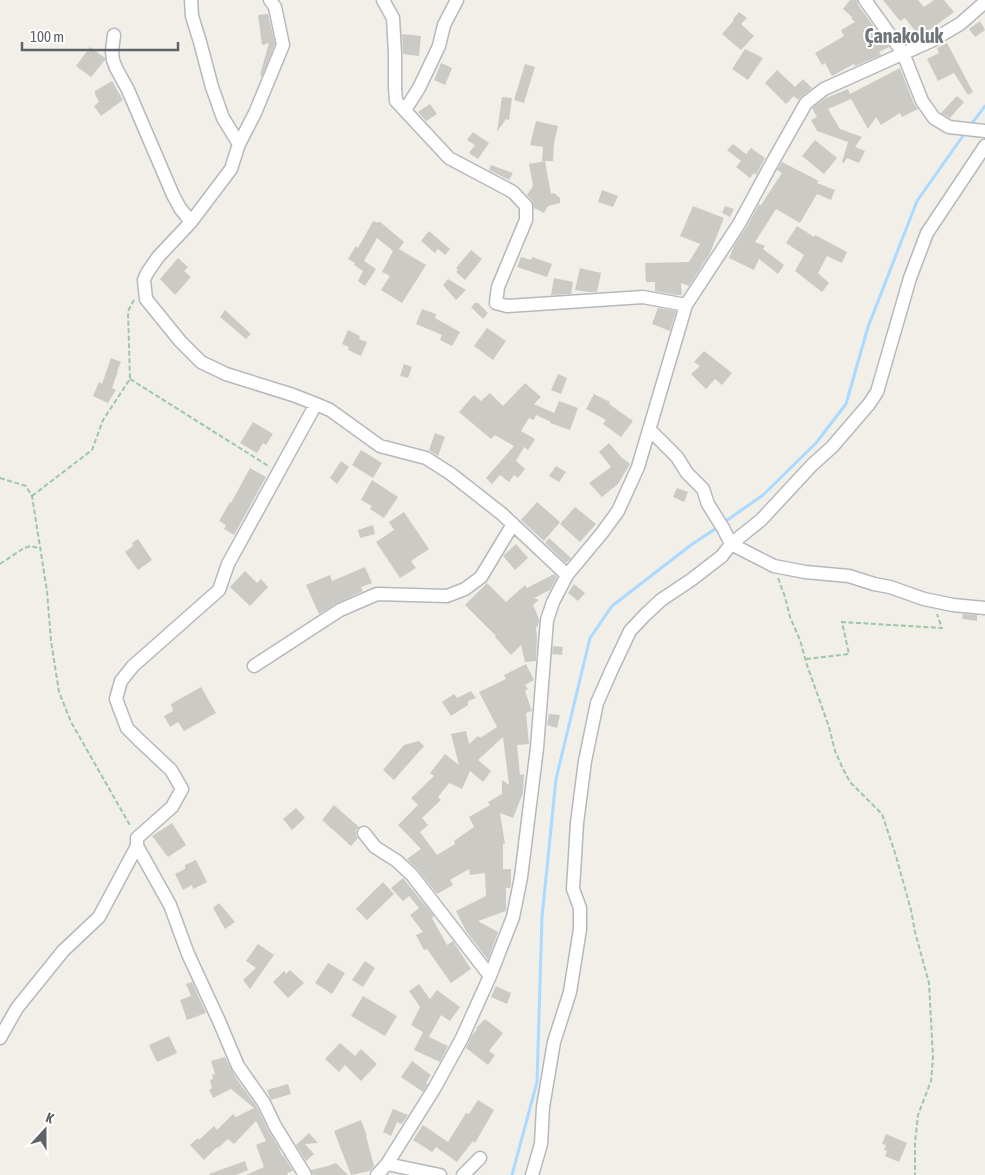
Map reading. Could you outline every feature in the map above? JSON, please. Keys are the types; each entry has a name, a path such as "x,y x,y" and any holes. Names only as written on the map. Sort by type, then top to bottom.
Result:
{"street":[{"path":"191,0 192,16 212,87 223,118 239,144"},
{"path":"270,0 275,7 283,45 255,113 239,144 231,169 191,222 158,257 147,273 144,280 146,299 180,341 201,362 226,374 293,395 330,410 380,446 426,458 451,474 502,514 567,575"},
{"path":"383,0 393,18 396,54 396,101 449,158 512,192 526,206 526,220 498,287 496,303 507,306 643,297 686,305"},
{"path":"405,110 419,88 440,46 444,25 457,0"},
{"path":"865,0 903,53 922,101 934,118 949,127 980,131"},
{"path":"377,1175 387,1164 434,1089 462,1038 490,976 513,917 521,877 537,748 547,620 553,602 567,575 618,511 638,467 686,305 739,224 806,103 824,89 931,41 960,24 985,2"},
{"path":"114,35 112,51 116,68 128,90 173,195 191,222"},
{"path":"532,1175 541,1144 543,1107 554,1042 570,992 580,929 580,908 573,889 577,823 585,761 597,703 630,631 660,600 691,580 722,556 731,544 761,520 832,447 869,404 877,392 910,278 927,233 985,146"},
{"path":"0,1038 17,1008 63,951 99,916 137,842 172,807 182,789 171,770 127,728 116,699 121,681 147,653 219,590 228,564 316,404"},
{"path":"649,429 703,489 708,504 731,544 774,566 805,572 849,576 953,605 985,608"},
{"path":"254,666 340,610 377,594 447,596 465,589 480,577 513,524"},
{"path":"364,833 375,847 397,861 412,875 490,976"},
{"path":"137,842 170,905 188,954 238,1066 264,1104 305,1175"},
{"path":"463,1175 480,1158"},
{"path":"387,1164 440,1175"}],"path":[{"path":"32,496 92,450 103,420 130,379 128,311 144,280"},
{"path":"130,379 278,472"},
{"path":"0,478 26,486 32,496 47,591 51,640 59,692 71,722 137,842"},
{"path":"0,564 24,548 31,546 41,550"},
{"path":"774,566 829,727 835,751 850,782 882,814 912,910 915,932 929,983 933,1057 931,1081 918,1115 914,1175"},
{"path":"806,659 849,654 842,622 942,628 932,600"}],"building":[{"path":"850,0 857,0 858,5 889,47 879,52 881,55 855,66 854,64 832,76 825,63 822,65 815,53 844,36 841,30 855,22 843,9"},
{"path":"883,0 918,0 924,7 934,0 944,0 954,12 920,37 905,18 900,21"},
{"path":"739,12 747,18 741,24 754,36 741,50 722,34"},
{"path":"268,14 275,44 262,76 260,75 269,43 262,45 258,15"},
{"path":"980,21 985,30 975,37 969,29"},
{"path":"402,34 421,36 419,56 403,54"},
{"path":"947,43 973,92 968,95 954,73 938,81 927,59 939,53 937,48"},
{"path":"90,47 105,58 91,77 76,66"},
{"path":"745,49 763,58 748,80 732,69"},
{"path":"441,63 452,68 445,85 434,80"},
{"path":"525,64 535,67 524,103 514,100"},
{"path":"900,68 914,104 918,109 902,117 900,113 881,125 876,117 868,129 851,99 828,109 840,129 862,137 855,147 865,151 859,163 847,158 844,163 842,162 848,142 817,131 811,120 817,117 812,108 826,98 848,89 850,94"},
{"path":"777,70 795,87 803,79 812,88 798,100 794,96 786,104 765,83"},
{"path":"112,81 123,100 101,116 94,106 99,102 95,91"},
{"path":"957,96 964,102 950,118 941,113"},
{"path":"502,97 512,98 509,120 506,119 497,132"},
{"path":"430,104 437,114 426,121 418,112"},
{"path":"536,121 558,126 554,143 553,161 542,161 543,147 530,145"},
{"path":"473,132 489,143 478,159 469,153 475,145 467,140"},
{"path":"815,140 837,158 824,174 802,156"},
{"path":"733,144 746,154 751,148 765,158 756,175 754,173 750,178 736,167 741,161 727,150"},
{"path":"545,161 551,194 554,193 560,198 560,203 548,206 544,213 534,208 532,201 527,195 533,186 529,164"},
{"path":"782,162 819,181 817,183 835,190 831,200 817,194 800,223 776,209 755,242 765,246 763,249 784,265 778,274 759,259 754,270 729,258 759,204 761,205 782,173 777,170"},
{"path":"491,165 513,173 509,180 489,170"},
{"path":"602,190 618,196 613,207 598,202"},
{"path":"693,206 724,218 710,253 689,286 681,283 682,295 655,291 655,282 646,282 645,263 689,262 700,244 680,236"},
{"path":"725,206 734,209 730,217 722,213"},
{"path":"373,221 378,223 379,221 404,242 399,249 426,265 402,303 381,290 390,276 382,272 393,251 377,238 364,261 376,269 365,286 358,281 363,271 348,259 356,246 358,248"},
{"path":"797,226 814,237 815,235 847,252 842,263 827,256 818,273 829,283 822,292 795,271 804,255 786,243"},
{"path":"429,231 450,249 445,255 438,249 435,253 421,241"},
{"path":"471,250 482,259 465,280 456,272 458,270 456,268"},
{"path":"521,257 531,260 532,257 552,264 547,277 517,267"},
{"path":"178,258 188,267 184,271 191,277 175,295 160,279"},
{"path":"580,268 601,273 597,292 575,290"},
{"path":"554,278 573,282 571,294 551,295"},
{"path":"448,279 466,290 456,300 443,285"},
{"path":"478,303 488,313 483,319 471,307"},
{"path":"658,308 676,311 670,331 652,324"},
{"path":"422,309 436,314 435,318 460,332 452,346 440,340 442,335 416,324"},
{"path":"225,310 251,334 246,339 220,317"},
{"path":"487,328 506,341 493,360 474,346"},
{"path":"348,330 360,336 359,339 367,342 361,356 348,350 349,347 342,344"},
{"path":"704,351 732,373 722,385 715,379 706,389 691,374 700,366 694,362"},
{"path":"111,358 121,362 112,388 116,390 108,403 93,396 99,382 102,384"},
{"path":"404,364 412,367 408,378 400,376"},
{"path":"558,374 567,378 561,394 551,390"},
{"path":"525,383 541,397 534,404 554,413 559,401 578,408 570,430 550,423 536,415 534,420 529,418 521,431 535,439 528,450 524,447 516,461 525,469 518,478 514,475 509,482 500,475 492,484 486,478 514,446 495,435 491,439 459,412 474,395 481,401 490,393 503,406"},
{"path":"594,394 610,402 609,404 633,421 621,437 603,424 606,420 586,409"},
{"path":"253,422 273,434 266,445 263,443 257,453 240,443"},
{"path":"435,433 445,437 438,456 429,450"},
{"path":"609,443 630,464 618,484 602,497 589,483 611,467 599,452"},
{"path":"361,450 382,463 373,478 352,465"},
{"path":"341,461 349,467 337,484 330,478"},
{"path":"556,466 566,472 559,482 549,476"},
{"path":"250,468 266,477 234,535 224,529 226,525 219,521"},
{"path":"372,480 398,497 384,518 370,509 372,506 361,500"},
{"path":"677,488 688,492 684,502 673,497"},
{"path":"537,502 560,522 544,541 521,520"},
{"path":"575,507 596,524 580,542 560,524"},
{"path":"404,512 429,549 411,561 416,568 400,578 376,542 394,530 389,522"},
{"path":"373,525 375,534 360,538 358,530"},
{"path":"549,538 571,558 566,563 545,543"},
{"path":"138,539 152,560 138,570 125,552"},
{"path":"516,544 528,558 515,570 503,556"},
{"path":"365,567 372,583 361,587 363,591 319,614 306,585 330,575 332,581"},
{"path":"245,571 257,583 261,579 268,587 250,606 230,587"},
{"path":"554,574 557,577 550,590 534,598 539,600 533,605 539,619 538,626 536,627 536,661 525,662 521,645 511,655 496,636 465,605 487,583 506,602 525,585 527,588"},
{"path":"574,584 585,593 578,601 568,593"},
{"path":"963,614 977,615 977,621 962,619"},
{"path":"553,646 563,647 562,655 552,654"},
{"path":"526,664 534,680 525,685 528,689 525,691 532,711 526,713 529,744 517,745 520,775 524,774 523,793 513,818 500,813 505,844 503,844 503,869 511,869 510,888 506,888 506,911 478,921 498,932 488,960 466,931 456,911 486,896 485,873 470,875 469,869 450,880 453,885 437,894 407,859 421,849 398,825 418,805 411,798 434,776 430,773 445,754 459,765 451,734 466,731 469,744 478,736 480,738 497,727 479,692 506,679 504,675","holes":["503,737 509,785 502,780 502,794 488,802 490,805 469,817 474,827 454,841 455,844 437,855 420,832 428,825 422,818 441,800 438,797 449,783 462,789 470,771 483,782 491,771 478,760"]},
{"path":"201,687 216,713 184,731 178,722 170,727 164,716 173,711 171,704"},
{"path":"471,691 476,698 468,701 468,705 451,716 442,702 454,694 457,698"},
{"path":"549,714 560,715 557,728 547,725"},
{"path":"419,741 424,746 394,780 383,770 404,745"},
{"path":"334,805 359,827 356,830 358,838 351,846 322,820"},
{"path":"296,808 305,818 292,830 283,819"},
{"path":"172,823 186,845 168,857 152,836"},
{"path":"196,860 207,882 193,889 192,885 183,890 175,874 185,869 185,865"},
{"path":"403,878 434,916 432,918 447,945 453,941 471,969 451,983 427,949 424,950 416,935 423,932 410,915 419,908 409,896 403,901 391,888"},
{"path":"383,882 394,894 367,920 356,909"},
{"path":"219,903 235,922 225,929 213,908"},
{"path":"258,944 274,955 250,989 243,980 256,968 246,961"},
{"path":"365,961 375,968 363,987 352,980"},
{"path":"328,963 345,973 332,994 315,983"},
{"path":"290,970 304,983 288,998 273,982 284,971 286,974"},
{"path":"192,982 206,1013 187,1020 180,1000 191,996 186,984"},
{"path":"419,984 430,999 437,990 460,1007 450,1021 441,1015 429,1037 448,1046 440,1062 414,1050 423,1032 411,1025 420,1007 409,991"},
{"path":"496,986 511,993 507,1004 491,997"},
{"path":"363,996 397,1016 385,1036 351,1016"},
{"path":"485,1019 503,1033 489,1051 495,1055 488,1065 466,1048 476,1028"},
{"path":"169,1036 177,1053 157,1062 149,1045"},
{"path":"340,1043 355,1056 361,1049 377,1064 361,1081 345,1065 339,1072 325,1059"},
{"path":"225,1057 238,1081 257,1107 282,1156 293,1171 287,1173 288,1175 246,1175 264,1167 256,1145 266,1141 256,1121 234,1144 228,1139 204,1160 190,1145 198,1138 199,1140 214,1126 217,1130 233,1114 236,1117 254,1108 231,1089 213,1098 209,1090 212,1088 210,1080 213,1079 212,1075 215,1074 211,1061"},
{"path":"412,1061 431,1075 423,1092 401,1077"},
{"path":"288,1084 291,1094 271,1100 267,1090"},
{"path":"478,1100 494,1110 475,1143 473,1141 457,1162 436,1147 432,1152 413,1140 423,1125 448,1142 466,1113 469,1114"},
{"path":"393,1109 408,1115 402,1124 397,1122 391,1136 383,1132"},
{"path":"361,1120 374,1166 370,1171 351,1175 334,1131"},
{"path":"309,1133 318,1143 305,1144 314,1154 306,1161 296,1145"},
{"path":"886,1134 907,1143 899,1162 885,1156 887,1151 884,1150 886,1145 882,1144"},
{"path":"245,1161 248,1170 236,1175 209,1174"},
{"path":"336,1163 348,1175 313,1175 311,1170 328,1166"}],"waterway":[{"path":"970,126 985,106"},
{"path":"723,523 763,495 816,443 846,404 868,327 917,201 965,133"},
{"path":"512,1175 537,1082 542,917 556,779 590,638 612,606 691,545 718,527"}],"district":[{"name":"Çanakoluk","path":"904,35"}]}
